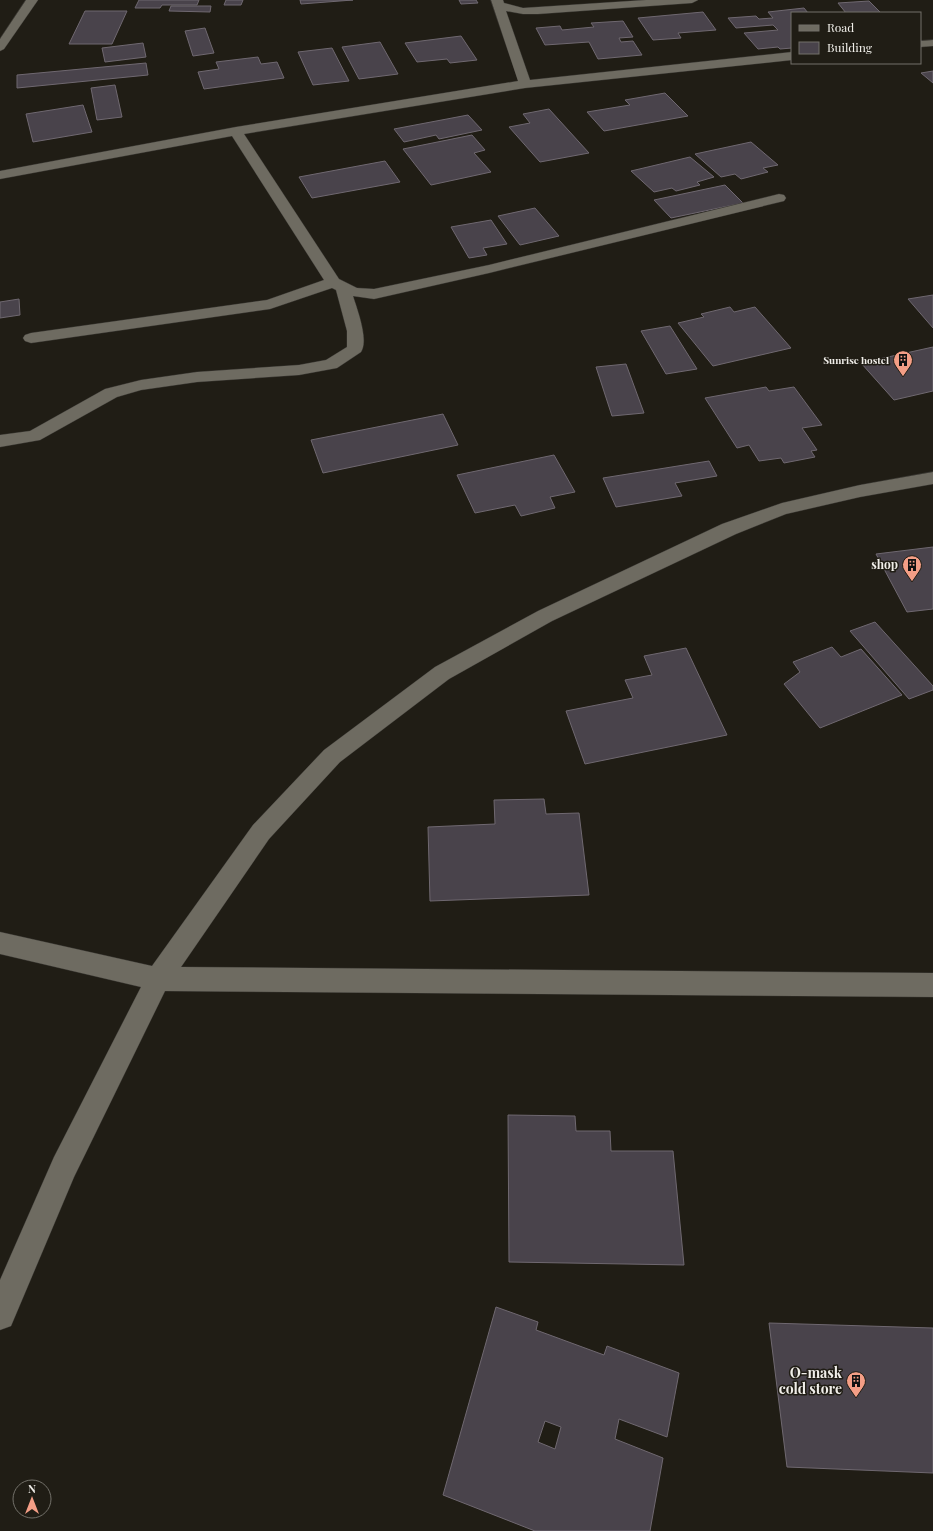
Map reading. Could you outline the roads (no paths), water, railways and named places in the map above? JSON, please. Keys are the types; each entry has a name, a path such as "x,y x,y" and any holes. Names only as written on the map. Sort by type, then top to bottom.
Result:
{"street":[{"path":"0,47 32,0"},
{"path":"498,3 523,11 538,11 692,0"},
{"path":"498,3 525,84"},
{"path":"921,44 933,43"},
{"path":"0,174 236,131 525,84 791,56"},
{"path":"0,441 34,436 71,414 112,393 141,385 197,377 299,370 331,364 355,349 355,331 338,285 236,131"},
{"path":"31,338 270,304 338,285 360,293 374,294 489,269 780,198"},
{"path":"0,1316 64,1167 158,979 261,832 332,756 442,673 545,616 729,529 782,509 860,491 933,478"},
{"path":"0,943 158,979 933,985"}],"place":[{"name":"Sunrise hostel","path":"903,377"},
{"name":"shop","path":"912,582"},
{"name":"O-mask cold store","path":"856,1398"}]}
